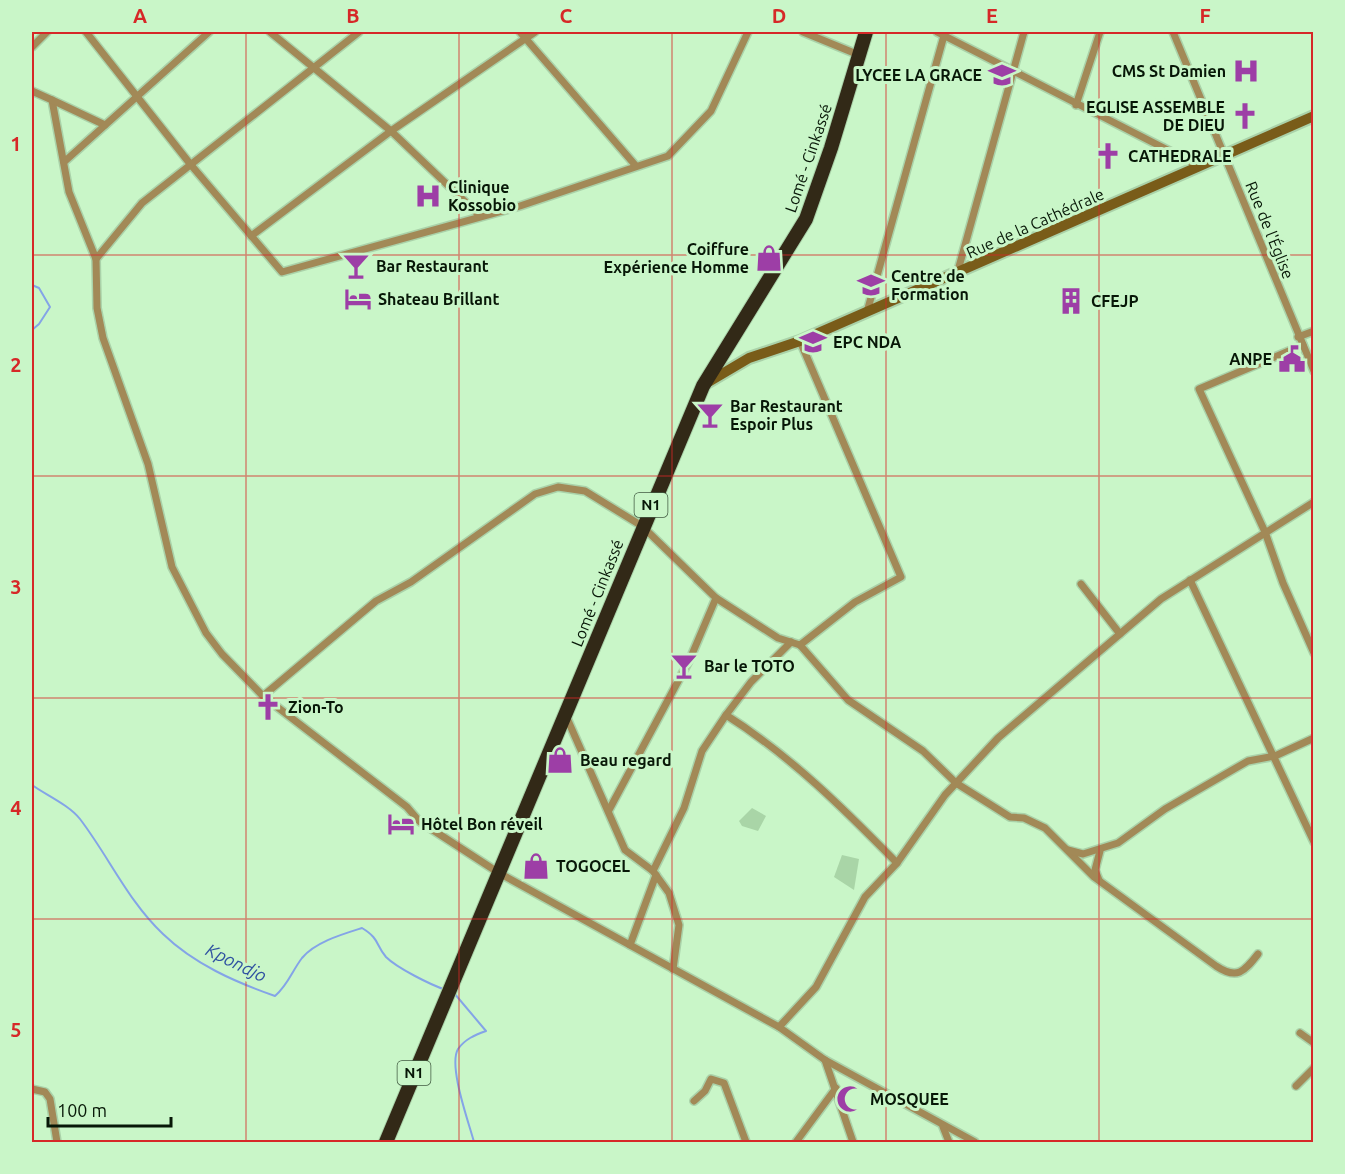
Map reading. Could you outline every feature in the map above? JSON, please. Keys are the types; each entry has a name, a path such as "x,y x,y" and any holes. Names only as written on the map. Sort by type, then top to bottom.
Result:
{"highway":[{"name":"Lomé - Cinkassé","path":"386,1143 566,716 642,526 703,386 806,219 866,32"}],"street":[{"path":"32,47 47,32"},
{"path":"86,32 191,165 282,272 520,206 668,156 711,111 748,32"},
{"path":"64,162 209,32"},
{"path":"270,32 391,131 480,216"},
{"path":"96,259 142,203 359,32"},
{"path":"520,32 636,166"},
{"path":"251,236 391,131 535,32"},
{"path":"803,32 859,55"},
{"path":"957,274 1024,32"},
{"path":"1076,105 1100,32"},
{"name":"Rue de l'Église","path":"1173,32 1314,371"},
{"path":"867,312 942,33 1076,105 1199,166"},
{"path":"32,91 105,125"},
{"path":"52,100 69,192 96,259 97,308 103,338 148,464 171,567 206,633 222,654 263,696 406,807 419,820 499,873 779,1027 825,1059 975,1143"},
{"name":"Rue de la Cathédrale","path":"703,386 749,358 800,341 957,274 1314,116"},
{"path":"1298,337 1314,331"},
{"path":"800,341 901,577 855,602 800,645"},
{"path":"1303,345 1199,389 1265,532 1283,583 1314,653"},
{"path":"263,696 376,600 411,582 535,494 558,487 585,491 642,526 716,598 777,638 800,645 848,699 923,751 956,783 1010,817 1024,818 1045,828 1099,880 1227,974 1237,975 1243,972 1258,954"},
{"path":"779,1027 816,987 866,897 897,863 922,825 956,783 998,738 1161,599 1314,502"},
{"path":"1190,580 1314,842"},
{"path":"1081,584 1120,634"},
{"path":"609,810 690,659 716,598"},
{"path":"630,945 654,873 684,808 702,751 751,682 791,642"},
{"path":"726,715 765,740 846,810 897,863"},
{"path":"566,716 625,850 654,873 669,893 679,925 673,969"},
{"path":"1065,849 1083,854 1100,851 1119,843 1165,809 1248,761 1275,756 1314,738"},
{"path":"1099,880 1095,870 1100,851"},
{"path":"1300,1033 1314,1043"},
{"path":"825,1059 853,1143"},
{"path":"1296,1086 1314,1068"},
{"path":"694,1101 705,1091 711,1079 724,1083 746,1143"},
{"path":"32,1089 45,1092 50,1100 57,1143"},
{"path":"796,1143 836,1089"},
{"path":"943,1126 949,1143"}],"green space":[{"path":"752,808 766,816 758,831 742,826 739,821"},
{"path":"842,855 859,859 854,890 834,877"}],"waterway":[{"name":"Kpondjo","path":"32,285 39,288 50,307 39,324 32,330"},
{"name":"Kpondjo","path":"32,785 64,805 80,819 139,907 163,934 175,945 216,971 275,996 302,958 314,947 362,928 372,935 391,961 414,976 446,990"},
{"name":"Kpondjo","path":"454,993 486,1031 464,1043 458,1049 456,1057 457,1081 474,1142"}],"place":[{"name":"CMS St Damien","path":"1246,71"},
{"name":"LYCEE LA GRACE","path":"1002,75"},
{"name":"EGLISE ASSEMBLE DE DIEU","path":"1245,116"},
{"name":"CATHEDRALE","path":"1108,156"},
{"name":"Clinique Kossobio","path":"428,196"},
{"name":"Coiffure Expérience Homme","path":"769,258"},
{"name":"Bar Restaurant","path":"356,266"},
{"name":"Centre de Formation","path":"871,285"},
{"name":"Shateau Brillant","path":"358,299"},
{"name":"CFEJP","path":"1071,301"},
{"name":"EPC NDA","path":"813,342"},
{"name":"ANPE","path":"1292,359"},
{"name":"Bar Restaurant Espoir Plus","path":"710,415"},
{"name":"Bar le TOTO","path":"684,666"},
{"name":"Zion-To","path":"268,707"},
{"name":"Beau regard","path":"560,760"},
{"name":"Hôtel Bon réveil","path":"401,824"},
{"name":"TOGOCEL","path":"536,866"},
{"name":"MOSQUEE","path":"850,1099"}]}
